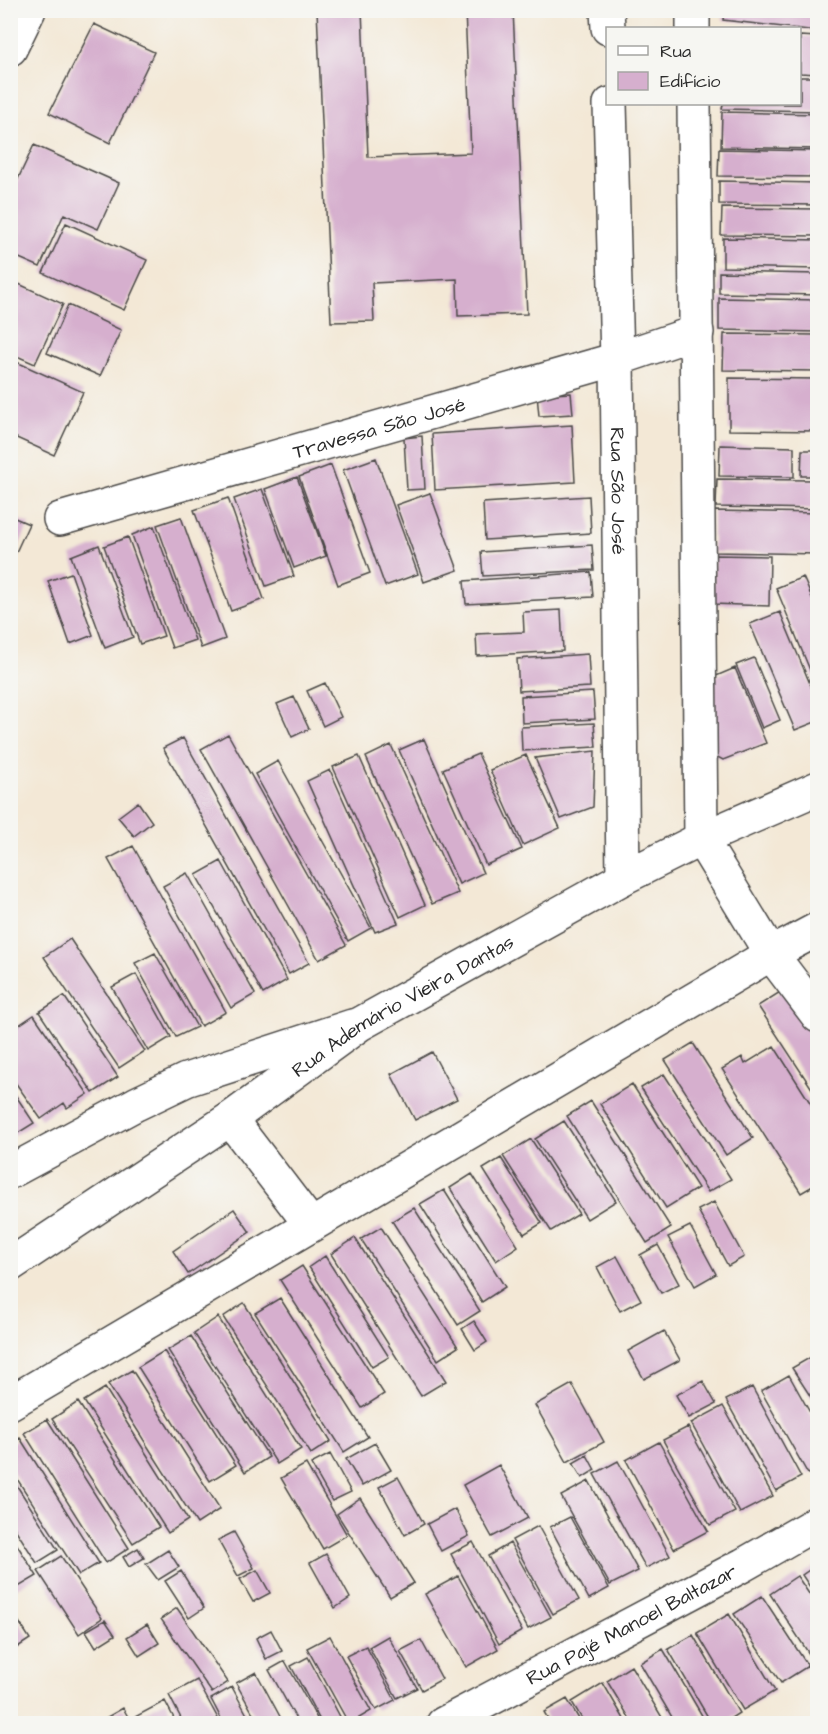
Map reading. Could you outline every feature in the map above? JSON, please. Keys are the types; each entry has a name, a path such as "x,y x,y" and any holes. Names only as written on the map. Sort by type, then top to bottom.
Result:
{"street":[{"path":"10,49 28,10"},
{"path":"607,10 608,27"},
{"path":"693,10 693,27"},
{"name":"Rua São José","path":"610,105 617,359 623,878"},
{"path":"694,105 701,839 771,954 818,1016"},
{"name":"Travessa São José","path":"60,519 617,359 697,333"},
{"name":"Rua Ademário Vieira Dantas","path":"10,1265 230,1119 360,1024 623,878 701,839 818,788"},
{"path":"10,1403 771,954 818,929"},
{"path":"10,1172 136,1104 186,1080 360,1024"},
{"path":"230,1119 310,1225"},
{"name":"Rua Pajé Manoel Baltazar","path":"443,1724 743,1565 818,1522"}],"building":[{"path":"317,10 362,10 368,157 471,153 465,10 513,10 527,314 458,316 457,279 372,283 374,321 331,322"},
{"path":"724,10 818,10 818,31 801,29 801,27 723,20"},
{"path":"94,24 154,52 110,143 49,113"},
{"path":"801,36 818,37 818,74 801,73"},
{"path":"801,77 818,77 818,111 722,109 723,105 801,105"},
{"path":"722,112 818,114 818,149 721,147"},
{"path":"34,145 119,183 98,229 64,214 40,267 10,254 10,196"},
{"path":"719,149 818,151 818,177 718,176"},
{"path":"719,181 818,183 818,205 719,204"},
{"path":"722,208 818,209 818,236 721,235"},
{"path":"66,223 147,260 124,310 43,273"},
{"path":"723,238 818,240 818,269 723,267"},
{"path":"719,272 818,274 818,295 719,293"},
{"path":"10,280 63,304 35,364 10,353"},
{"path":"719,298 818,300 818,332 719,330"},
{"path":"68,305 121,330 100,376 47,353"},
{"path":"724,334 818,335 818,371 723,370"},
{"path":"10,359 83,392 54,455 10,435"},
{"path":"729,378 818,379 818,431 729,430"},
{"path":"571,393 573,414 539,416 537,395"},
{"path":"572,425 575,482 435,490 432,434"},
{"path":"422,436 425,489 407,490 404,438"},
{"path":"720,445 794,447 794,477 719,476"},
{"path":"802,450 818,450 818,476 801,476"},
{"path":"376,458 418,574 385,586 343,470"},
{"path":"331,465 370,573 338,585 299,477"},
{"path":"297,477 326,556 294,568 265,489"},
{"path":"717,479 818,480 818,509 716,507"},
{"path":"262,489 294,576 266,586 234,499"},
{"path":"430,493 458,570 424,582 396,505"},
{"path":"589,496 591,533 485,540 483,503"},
{"path":"228,498 264,599 231,611 194,510"},
{"path":"713,511 818,513 818,554 713,552"},
{"path":"10,516 29,524 10,565"},
{"path":"181,517 225,639 201,648 157,525"},
{"path":"154,526 195,640 172,648 132,535"},
{"path":"128,537 164,636 140,644 104,546"},
{"path":"99,545 133,637 105,648 71,556"},
{"path":"592,545 594,570 483,576 481,552"},
{"path":"714,555 770,556 769,606 713,604"},
{"path":"591,572 593,597 466,604 464,581"},
{"path":"71,573 93,635 70,644 48,581"},
{"path":"803,577 818,612 817,687 776,588"},
{"path":"561,610 563,651 477,656 476,634 524,632 523,612"},
{"path":"780,612 818,703 818,721 795,730 750,624"},
{"path":"588,654 590,687 519,691 517,659"},
{"path":"754,658 780,720 762,728 736,665"},
{"path":"735,668 766,743 723,760 710,753 709,679"},
{"path":"325,683 341,717 323,726 307,691"},
{"path":"593,692 595,719 522,723 521,696"},
{"path":"294,697 309,729 292,737 277,704"},
{"path":"594,723 596,747 522,751 521,727"},
{"path":"228,734 346,945 319,960 201,749"},
{"path":"183,738 309,963 289,974 163,748"},
{"path":"424,739 483,873 459,884 399,750"},
{"path":"391,745 458,893 432,904 366,757"},
{"path":"595,751 593,807 561,819 535,758"},
{"path":"478,754 522,849 486,865 443,769"},
{"path":"526,755 560,828 523,845 490,770"},
{"path":"359,756 425,905 400,917 333,767"},
{"path":"278,761 371,928 348,941 255,774"},
{"path":"330,770 398,923 375,932 307,781"},
{"path":"138,802 152,822 134,836 118,817"},
{"path":"133,846 226,1012 201,1026 108,859"},
{"path":"221,861 287,980 263,994 196,875"},
{"path":"187,873 255,994 231,1008 163,886"},
{"path":"70,939 145,1051 119,1068 44,957"},
{"path":"155,953 197,1027 176,1037 135,963"},
{"path":"136,974 171,1037 148,1051 112,987"},
{"path":"788,987 818,1032 818,1098 758,1006"},
{"path":"64,996 118,1077 93,1093 39,1012"},
{"path":"34,1015 88,1094 67,1108 64,1103 41,1119 10,1075 10,1025 13,1029"},
{"path":"693,1043 753,1138 726,1155 665,1060"},
{"path":"774,1046 818,1115 818,1183 801,1193 722,1069 742,1057 745,1064"},
{"path":"432,1052 457,1099 415,1120 391,1074"},
{"path":"664,1074 731,1179 708,1192 641,1088"},
{"path":"632,1084 698,1188 666,1208 600,1104"},
{"path":"10,1087 34,1123 10,1138"},
{"path":"591,1101 671,1228 647,1243 567,1116"},
{"path":"564,1121 616,1201 587,1219 535,1139"},
{"path":"531,1139 579,1214 551,1231 503,1156"},
{"path":"501,1158 542,1223 524,1234 483,1169"},
{"path":"472,1174 518,1246 496,1261 450,1188"},
{"path":"444,1190 505,1287 482,1302 420,1204"},
{"path":"714,1202 744,1257 728,1266 698,1210"},
{"path":"414,1208 480,1311 458,1325 392,1221"},
{"path":"234,1209 250,1232 188,1274 173,1251"},
{"path":"690,1226 716,1274 695,1286 668,1237"},
{"path":"381,1227 458,1347 438,1360 361,1239"},
{"path":"355,1238 446,1381 421,1396 331,1254"},
{"path":"658,1245 679,1284 661,1293 640,1255"},
{"path":"325,1256 389,1357 372,1367 309,1267"},
{"path":"617,1256 641,1300 620,1311 597,1267"},
{"path":"302,1266 384,1394 362,1408 280,1280"},
{"path":"280,1298 368,1437 344,1452 255,1313"},
{"path":"244,1303 331,1441 311,1454 223,1317"},
{"path":"218,1317 301,1449 277,1464 194,1333"},
{"path":"474,1321 487,1342 475,1350 462,1329"},
{"path":"664,1331 680,1360 644,1379 628,1351"},
{"path":"191,1336 269,1457 245,1472 168,1350"},
{"path":"164,1351 236,1465 210,1481 138,1367"},
{"path":"818,1353 818,1408 792,1368"},
{"path":"132,1370 220,1509 197,1524 108,1384"},
{"path":"789,1375 818,1427 818,1469 808,1474 761,1391"},
{"path":"703,1381 716,1404 689,1418 676,1395"},
{"path":"572,1384 604,1442 567,1462 535,1405"},
{"path":"752,1387 801,1477 776,1491 726,1400"},
{"path":"105,1388 188,1520 168,1533 84,1401"},
{"path":"78,1402 159,1527 133,1543 52,1419"},
{"path":"723,1406 773,1496 740,1513 691,1423"},
{"path":"47,1419 129,1548 106,1563 24,1433"},
{"path":"688,1427 735,1512 710,1525 663,1440"},
{"path":"20,1438 99,1563 79,1575 10,1468 10,1443"},
{"path":"659,1442 708,1531 674,1549 626,1460"},
{"path":"375,1443 391,1470 362,1486 346,1459"},
{"path":"330,1454 351,1492 332,1501 311,1464"},
{"path":"587,1455 595,1470 582,1478 573,1463"},
{"path":"618,1461 670,1556 646,1568 594,1474"},
{"path":"306,1464 347,1535 323,1549 281,1478"},
{"path":"499,1465 528,1518 492,1537 463,1485"},
{"path":"10,1475 58,1550 37,1563 10,1521"},
{"path":"398,1477 424,1524 405,1535 379,1487"},
{"path":"589,1481 638,1571 610,1585 561,1496"},
{"path":"360,1498 414,1583 390,1597 337,1514"},
{"path":"455,1509 469,1536 441,1551 427,1524"},
{"path":"570,1517 609,1588 589,1599 550,1527"},
{"path":"538,1526 579,1600 553,1614 512,1540"},
{"path":"234,1532 254,1568 238,1576 218,1540"},
{"path":"10,1534 37,1576 10,1592"},
{"path":"473,1542 522,1631 499,1644 451,1554"},
{"path":"510,1543 551,1617 528,1629 488,1556"},
{"path":"138,1548 144,1558 129,1567 123,1557"},
{"path":"168,1550 179,1567 158,1580 146,1564"},
{"path":"326,1554 350,1598 335,1608 310,1563"},
{"path":"61,1556 102,1618 79,1634 38,1571"},
{"path":"818,1564 818,1599 802,1575"},
{"path":"257,1570 270,1593 253,1602 240,1579"},
{"path":"181,1571 204,1608 189,1618 165,1581"},
{"path":"458,1576 498,1649 466,1667 425,1594"},
{"path":"797,1576 818,1607 818,1657 813,1660 770,1594"},
{"path":"762,1596 808,1666 781,1683 734,1614"},
{"path":"10,1608 30,1639 10,1652"},
{"path":"177,1608 228,1682 212,1693 161,1619"},
{"path":"729,1614 775,1691 743,1710 697,1633"},
{"path":"105,1620 115,1635 96,1647 86,1631"},
{"path":"147,1624 159,1643 139,1656 127,1637"},
{"path":"271,1630 282,1651 266,1659 256,1638"},
{"path":"693,1635 739,1713 722,1724 712,1724 668,1649"},
{"path":"330,1636 371,1711 349,1724 307,1648"},
{"path":"388,1636 417,1688 397,1698 369,1647"},
{"path":"421,1640 442,1679 422,1690 400,1651"},
{"path":"366,1646 395,1700 376,1710 346,1656"},
{"path":"663,1649 707,1724 676,1724 640,1663"},
{"path":"308,1657 344,1724 322,1724 291,1666"},
{"path":"285,1661 320,1724 299,1724 269,1670"},
{"path":"631,1666 666,1724 633,1724 607,1681"},
{"path":"256,1672 284,1724 259,1724 236,1683"},
{"path":"197,1680 221,1724 184,1724 169,1695"},
{"path":"603,1683 627,1724 585,1724 572,1702"},
{"path":"232,1687 252,1724 224,1724 211,1699"},
{"path":"567,1699 582,1724 551,1724 544,1712"},
{"path":"165,1701 177,1724 136,1724 133,1718"},
{"path":"123,1708 132,1724 95,1724"}]}
